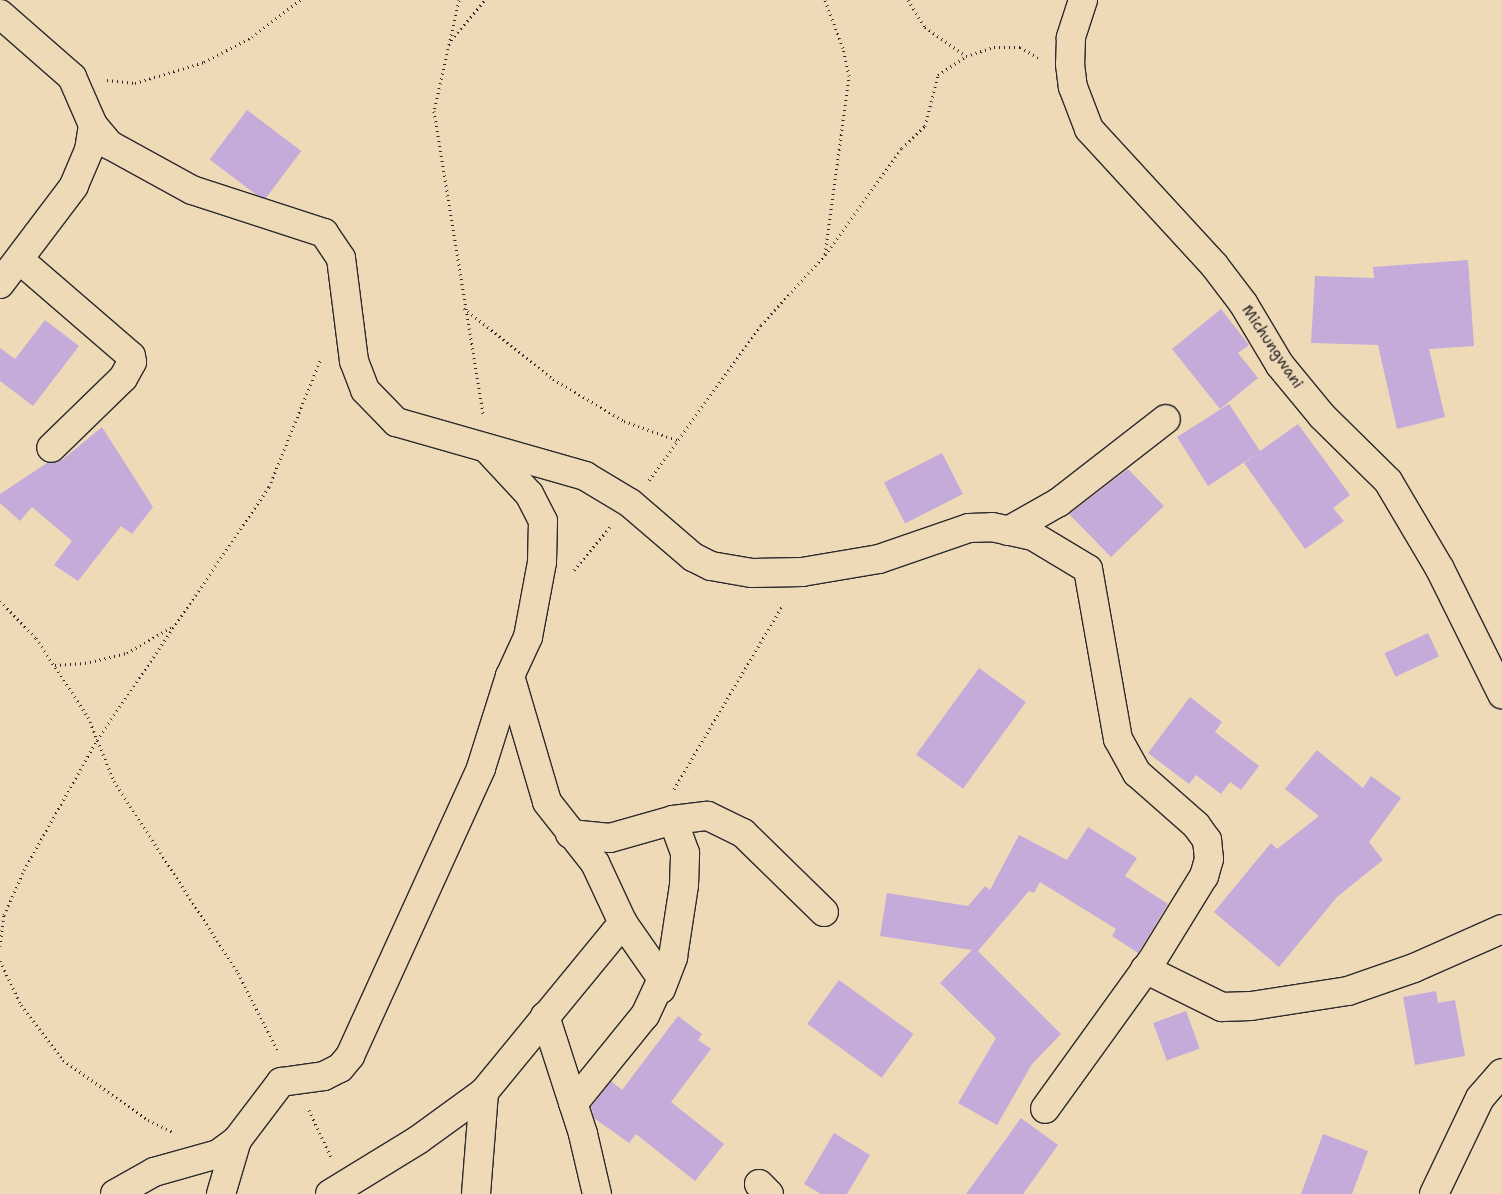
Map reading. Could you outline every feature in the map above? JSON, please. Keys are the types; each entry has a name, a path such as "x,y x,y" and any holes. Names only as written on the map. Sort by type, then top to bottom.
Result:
{"street":[{"name":"Michungwani","path":"1083,0 1071,38 1073,87 1089,129 1214,265 1243,303 1280,365 1322,416 1388,481 1440,569 1502,694"},
{"path":"0,14 72,77 93,125 110,145 192,190 324,233 341,258 354,361 370,396 396,422 490,451 556,465 585,476 630,503 693,557 711,566 752,573 802,572 879,559 969,528 1008,531 1057,548 1088,569 1118,738 1138,773 1196,825 1207,840 1209,859 1204,876 1145,969 1045,1109"},
{"path":"0,284 20,261 74,186 89,150 93,125"},
{"path":"20,261 131,356 132,362 123,378 50,448"},
{"path":"1008,531 1059,502 1166,419"},
{"path":"221,1194 227,1147 272,1090 297,1079 324,1076 340,1068 350,1056 481,768 510,676 528,637 542,562 543,521 529,494 490,451"},
{"path":"510,676 541,790 570,834 595,863 623,923 660,973 660,989"},
{"path":"570,834 610,838 662,823 708,816 725,822 756,843 824,912"},
{"path":"573,1104 660,989 673,957 684,885 685,853 662,823"},
{"path":"334,1191 418,1140 484,1092 623,923"},
{"path":"1145,969 1222,1008 1251,1006 1348,991 1414,968 1502,929"},
{"path":"545,1016 573,1104 597,1194"},
{"path":"1434,1194 1480,1098 1502,1073"},
{"path":"476,1194 484,1092"},
{"path":"115,1194 154,1172 227,1147"}],"path":[{"path":"72,77 135,83 204,62 252,36 300,0"},
{"path":"459,0 434,111 463,308 490,451"},
{"path":"450,41 484,0"},
{"path":"824,255 849,76 843,48 825,0"},
{"path":"908,0 926,27 966,56"},
{"path":"567,578 679,441 762,324 824,255 902,148 925,126 938,75 966,56 994,47 1020,47 1073,87"},
{"path":"463,308 553,379 624,421 679,441"},
{"path":"0,946 4,915 24,870 97,740 269,487 323,351"},
{"path":"662,823 802,572"},
{"path":"0,601 55,665 88,717 114,781 238,973 297,1079 330,1154 334,1191"},
{"path":"55,665 85,663 127,653 175,625"},
{"path":"0,961 21,1005 63,1060 148,1120 227,1147"}],"building":[{"path":"247,110 301,151 264,200 210,160"},
{"path":"1468,260 1474,346 1429,349 1445,417 1397,429 1378,345 1311,343 1315,276 1374,278 1373,267"},
{"path":"1221,309 1249,345 1238,353 1258,378 1220,409 1172,349"},
{"path":"45,320 79,346 33,406 0,381 0,348 15,359"},
{"path":"1229,404 1260,451 1298,424 1350,495 1333,508 1344,521 1305,549 1244,463 1258,453 1208,486 1177,437"},
{"path":"102,427 153,507 132,534 121,526 78,581 54,565 72,541 32,507 20,521 0,503 0,494 47,463 62,460"},
{"path":"942,453 963,494 905,523 884,483"},
{"path":"1128,469 1164,506 1111,557 1069,514"},
{"path":"1428,633 1439,657 1395,677 1384,653"},
{"path":"979,668 1026,702 963,789 916,755"},
{"path":"1190,697 1222,722 1215,732 1259,766 1241,790 1230,782 1221,794 1196,775 1189,784 1148,753"},
{"path":"1317,750 1363,788 1371,776 1401,798 1369,842 1383,860 1337,897 1279,967 1214,912 1271,843 1277,849 1319,816 1285,789"},
{"path":"1088,827 1137,858 1125,876 1168,904 1138,953 1112,936 1116,929 1040,882 1034,893 1029,891 978,951 1061,1034 1032,1064 997,1125 958,1103 996,1038 940,983 972,950 880,936 887,893 968,906 985,886 990,890 1019,835 1067,860"},
{"path":"839,980 913,1034 882,1078 807,1024"},
{"path":"1436,991 1438,1003 1455,1000 1465,1056 1415,1065 1403,997"},
{"path":"1186,1011 1200,1049 1167,1061 1153,1023"},
{"path":"678,1016 702,1034 698,1040 711,1049 671,1102 724,1144 695,1181 636,1134 629,1143 594,1118 591,1107 611,1081 622,1090"},
{"path":"1021,1118 1058,1145 1023,1194 966,1194"},
{"path":"834,1133 870,1155 847,1194 821,1194 804,1184"},
{"path":"1323,1134 1368,1151 1352,1194 1301,1194"}]}
